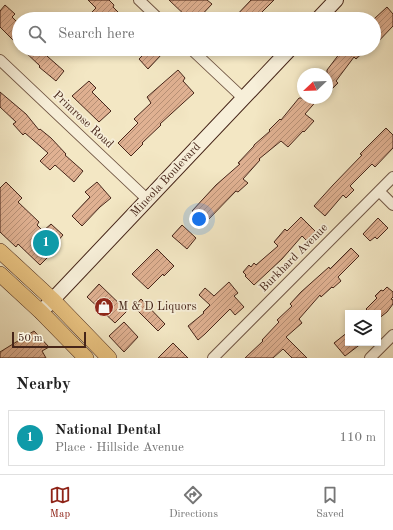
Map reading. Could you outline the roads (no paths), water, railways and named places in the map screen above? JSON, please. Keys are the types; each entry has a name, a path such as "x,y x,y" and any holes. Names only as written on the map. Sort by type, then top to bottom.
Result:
{"main road":[{"path":"325,12 336,0"},
{"name":"Mineola Boulevard","path":"41,312 283,56"},
{"path":"0,251 53,300 110,358"},
{"path":"0,274 41,312 86,358"}],"street":[{"path":"139,0 152,12"},
{"path":"198,56 243,98"},
{"name":"Primrose Road","path":"0,60 148,200"},
{"name":"Burkhard Avenue","path":"214,358 393,177"},
{"path":"379,191 393,205"},
{"path":"370,358 393,335"}],"place":[{"name":"National Dental","path":"46,243"},
{"name":"M & D Liquors","path":"104,307"}]}
